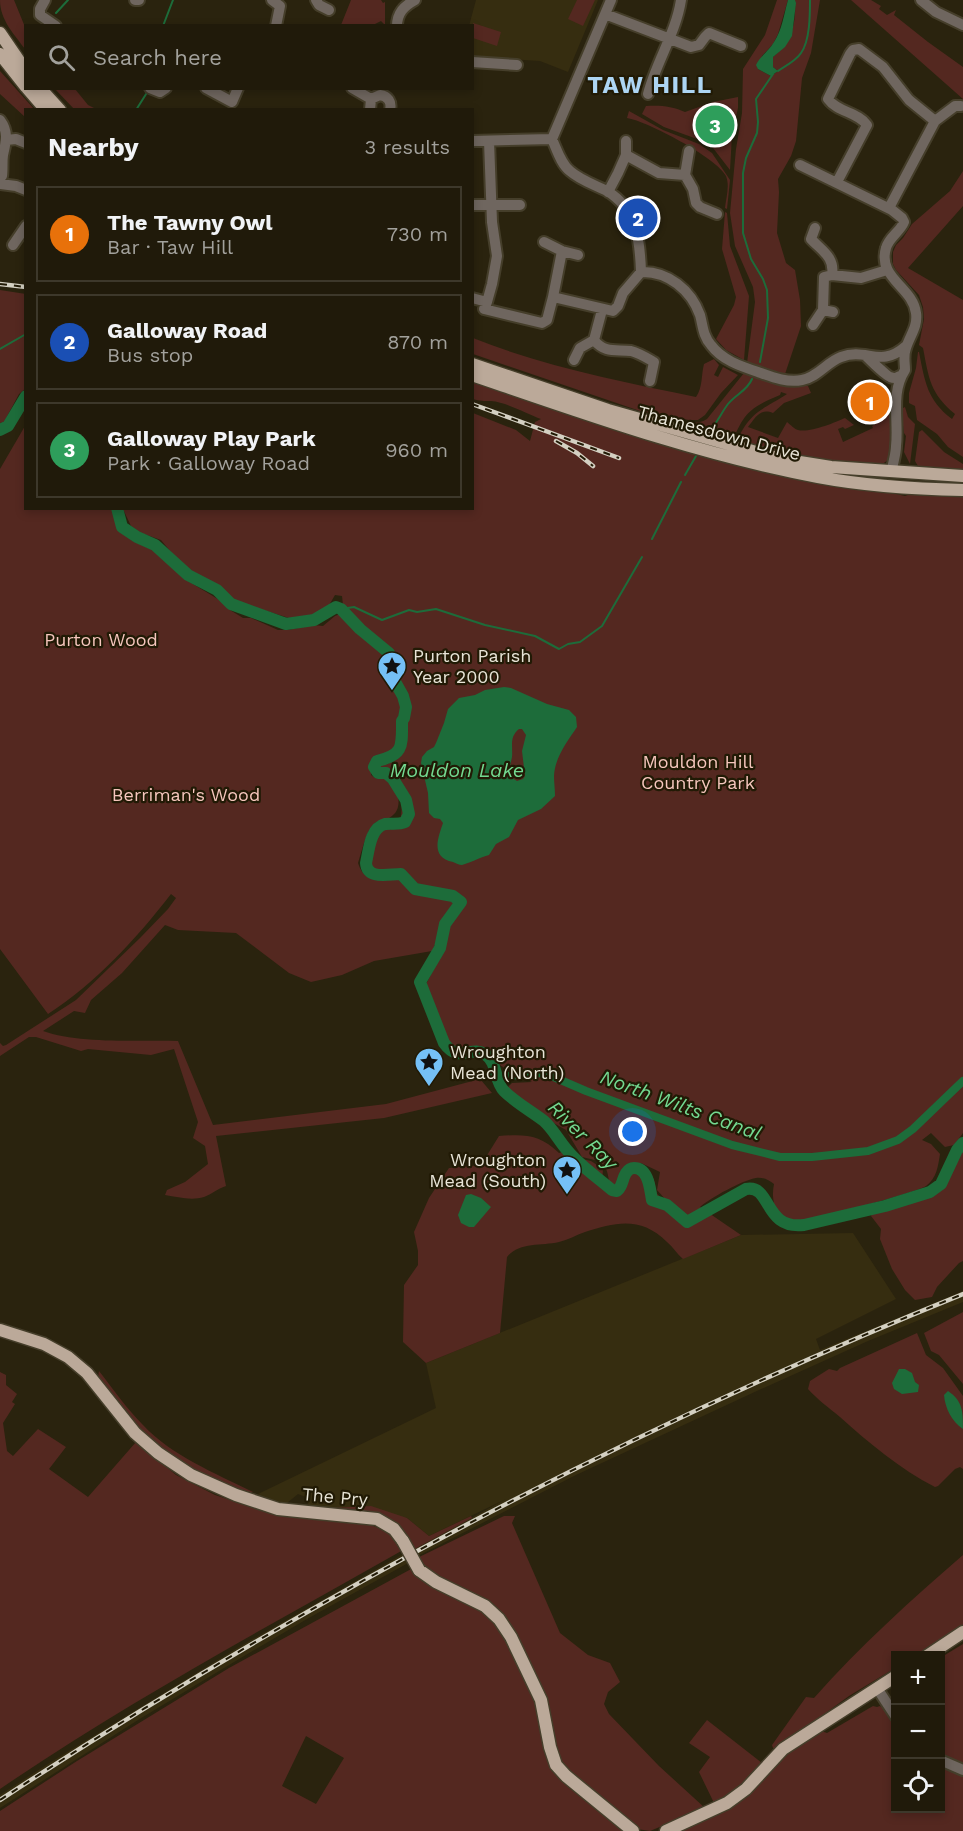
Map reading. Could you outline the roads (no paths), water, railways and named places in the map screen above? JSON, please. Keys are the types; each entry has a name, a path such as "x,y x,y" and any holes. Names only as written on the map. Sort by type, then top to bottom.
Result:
{"main road":[{"path":"0,33 24,68"},
{"path":"0,54 24,85"},
{"path":"28,90 44,108"},
{"path":"42,90 58,108"},
{"name":"Thamesdown Drive","path":"474,365 692,441"},
{"name":"Thamesdown Drive","path":"474,376 579,412 819,477 963,476"},
{"name":"Thamesdown Drive","path":"740,454 897,478"},
{"path":"897,478 943,484 962,490"},
{"name":"The Pry","path":"0,1330 44,1344 68,1357 87,1373 135,1432 172,1464 191,1475 236,1495 278,1509 377,1519 394,1529 419,1570 436,1582 485,1606 499,1619 516,1647 541,1700 556,1765 566,1776 633,1831"},
{"path":"934,1651 963,1632"},
{"path":"666,1831 727,1803 746,1789 783,1749 891,1679"}],"street":[{"path":"45,0 40,9 40,15 53,24"},
{"path":"272,0 280,6 276,24"},
{"path":"316,0 319,5 329,10"},
{"path":"397,24 401,11 415,0"},
{"path":"553,297 610,311 617,308 623,292 641,272 639,240 634,223 625,207 608,192 569,171 552,140 611,0"},
{"path":"648,94 652,75 677,17 681,0"},
{"path":"921,0 936,12 963,25"},
{"path":"605,14 694,48 701,44 706,35 711,33 741,46"},
{"path":"837,182 867,125 863,120 832,104 828,99 853,50 859,49 883,67 909,100 936,121"},
{"path":"474,62 517,65"},
{"path":"209,90 230,106 237,90"},
{"path":"354,90 370,104 378,95 389,92 390,108"},
{"path":"889,208 936,121 955,106 962,106"},
{"path":"0,120 6,140 1,180 24,189"},
{"path":"6,140 16,139 24,142"},
{"path":"474,141 552,140"},
{"path":"489,141 491,204 497,256 492,284 484,309 542,323 548,318 562,251"},
{"path":"608,192 626,155 626,141"},
{"path":"688,151 685,175 693,189 697,205 717,214"},
{"path":"626,155 655,171 685,175"},
{"path":"800,165 889,208 897,213 904,222 885,250 887,270 909,296 916,309 916,325 906,346 895,358 883,362 891,374 897,391 897,478"},
{"path":"474,205 520,205"},
{"path":"815,228 811,239 830,257 833,267 832,275"},
{"path":"544,243 578,255"},
{"path":"813,325 828,311 824,278 828,275 861,278 887,270"},
{"path":"641,272 663,275 683,288 696,307 709,343 724,357 744,368 775,378 800,380 814,375 836,359 860,354 895,358 905,370 891,374"},
{"path":"474,299 486,302"},
{"path":"574,360 580,348 594,340 602,310"},
{"path":"594,340 608,350 635,352 654,362 650,381"},
{"path":"866,356 891,374"},
{"path":"877,1688 891,1709"},
{"path":"945,1762 963,1770"}],"water":[{"path":"788,0 795,0 796,3 792,36 785,47 773,57 773,67 778,71 771,76 758,69 756,65 777,37"},
{"name":"Mouldon Lake","path":"511,688 547,704 569,710 576,717 577,727 557,762 554,776 555,796 541,809 518,820 509,837 496,844 489,855 461,865 446,860 438,851 443,823 429,813 428,793 421,763 422,757 436,743 448,709 459,698 475,695 485,690","holes":["522,729 526,735 522,751 525,776 517,781 512,777 510,771 512,742 516,732"]},
{"path":"471,1194 481,1198 491,1207 474,1227 461,1223 458,1215 466,1195"},
{"path":"899,1369 912,1373 915,1382 919,1385 918,1392 902,1394 894,1389 892,1383"},
{"path":"948,1391 957,1399 961,1407 963,1429 952,1419 948,1410 944,1395"}],"waterway":[{"path":"56,13 68,0"},
{"path":"164,24 173,0"},
{"path":"778,71 796,58 804,48 809,27 810,0"},
{"path":"760,362 768,318 767,290 751,259 743,233 743,173 746,158 757,133 756,99 773,74"},
{"path":"137,108 148,91"},
{"path":"0,349 24,335"},
{"path":"708,432 728,404 747,387 752,379"},
{"name":"River Ray","path":"0,430 8,426 24,399"},
{"path":"685,475 696,456"},
{"path":"652,539 681,482"},
{"name":"River Ray","path":"118,510 122,527 155,545 188,575 217,590 231,604 286,624 314,620 336,607 389,653 394,680 406,707 402,721 400,748 392,756 377,761 374,767 378,773 386,773 393,779 406,800 409,814 405,822 385,824 376,830 369,846 367,868 370,872 379,875 401,874 415,889 453,896 461,902 445,924 440,948 420,982 444,1043 455,1052 475,1051 485,1054 492,1062 504,1091 544,1121 572,1155 612,1190 619,1189 629,1169 639,1169 646,1175 652,1200 667,1205 687,1222 746,1189 754,1189 760,1193 781,1221 791,1225 804,1225 885,1206 930,1192 941,1184 957,1150 963,1143"},
{"path":"341,609 354,607 382,620 409,610 417,612 436,609 485,625 535,636 559,649 568,644 580,642 602,626 642,557"},
{"name":"North Wilts Canal","path":"508,1076 540,1073 549,1075 732,1145 780,1157 812,1157 868,1151 898,1140 913,1129 963,1081"}],"railway":[{"path":"0,284 24,287"},
{"path":"474,405 619,458"},
{"path":"556,441 577,453 593,466"},
{"path":"0,1800 231,1656 469,1523 713,1402 963,1294"}],"place":[{"name":"Galloway Play Park","path":"715,125"},
{"name":"Galloway Road","path":"638,218"},
{"name":"The Tawny Owl","path":"870,402"},
{"name":"Purton Parish Year 2000","path":"392,692"},
{"name":"Wroughton Mead (North)","path":"429,1088"},
{"name":"Wroughton Mead (South)","path":"567,1196"}],"district":[{"name":"TAW HILL","path":"650,85"}],"park label":[{"name":"Purton Wood","path":"101,640"},
{"name":"Mouldon Hill Country Park","path":"698,772"},
{"name":"Berriman's Wood","path":"186,795"}]}
